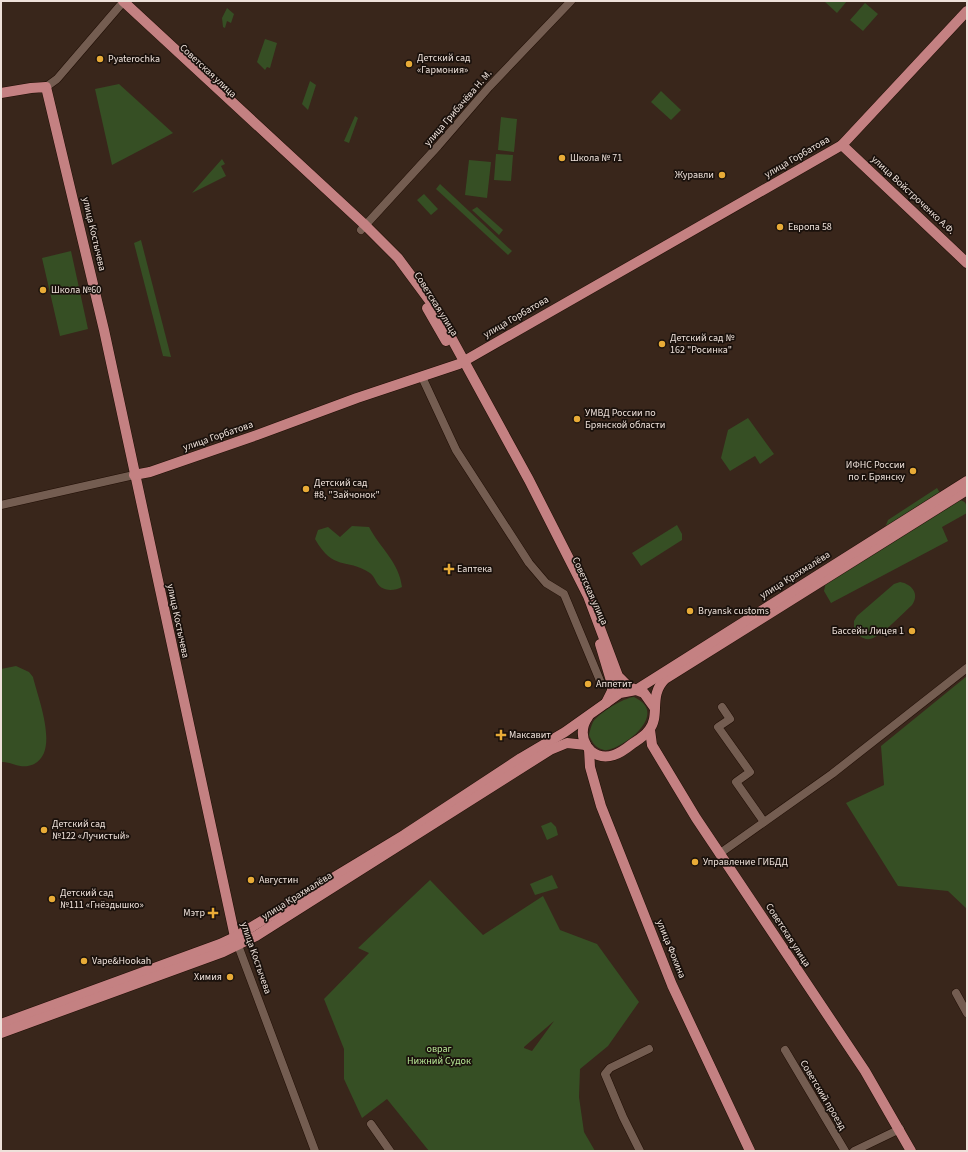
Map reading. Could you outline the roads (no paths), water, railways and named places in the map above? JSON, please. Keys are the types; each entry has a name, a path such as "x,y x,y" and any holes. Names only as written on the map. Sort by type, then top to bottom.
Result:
{"main road":[{"name":"Советская улица","path":"121,2 363,227 415,290 462,362 529,480 588,596 618,676 624,684 636,690"},
{"name":"улица Горбатова","path":"134,475 150,472 462,362 638,263 842,145 967,10"},
{"path":"1,93 46,87"},
{"name":"улица Костычева","path":"46,87 63,163 72,191 91,272 236,941"},
{"name":"улица Войстроченко А.Ф.","path":"842,145 967,263"},
{"name":"Советская улица","path":"462,362 589,615 612,684 612,691 605,704"},
{"path":"654,707 644,693 636,690 620,693 589,716 582,731 583,739 587,747 599,755 612,756 637,741 650,730 654,719 654,707 658,686 665,679 961,487"},
{"name":"улица Крахмалёва","path":"636,690 961,487"},
{"name":"улица Крахмалёва","path":"1,1033 223,952 236,941 589,716"},
{"name":"Советская улица","path":"650,730 652,745 719,854 866,1071 911,1151"},
{"name":"улица Крахмалёва","path":"1,1024 206,950 256,936 550,750 567,743 587,747"},
{"name":"улица Фокина","path":"587,747 590,767 602,806 672,985 750,1151"}],"street":[{"name":"улица Грибачёва Н. М.","path":"363,227 438,146 489,87 571,1"},
{"path":"46,87 56,79 121,2"},
{"path":"422,377 456,450 529,563 546,583 564,594 601,683"},
{"name":"улица Горбатова","path":"1,505 134,475"},
{"path":"719,854 832,774 967,668"},
{"path":"722,707 730,719 718,727 750,772 736,782 764,822"},
{"name":"улица Костычева","path":"236,941 315,1151"},
{"path":"956,994 967,1013"},
{"path":"640,1151 623,1117 605,1074 610,1068 649,1050"},
{"name":"Советский проезд","path":"785,1050 845,1151"},
{"path":"371,1124 390,1151"},
{"path":"854,1151 900,1129"}],"place":[{"name":"Pyaterochka","path":"100,59"},
{"name":"Детский сад «Гармония»","path":"409,64"},
{"name":"Школа № 71","path":"562,158"},
{"name":"Журавли","path":"722,175"},
{"name":"Европа 58","path":"780,227"},
{"name":"Школа №60","path":"43,290"},
{"name":"Детский сад № 162 \"Росинка\"","path":"662,344"},
{"name":"УМВД России по Брянской области","path":"577,419"},
{"name":"ИФНС России по г. Брянску","path":"913,471"},
{"name":"Детский сад #8, \"Зайчонок\"","path":"306,489"},
{"name":"Еаптека","path":"449,569"},
{"name":"Bryansk customs","path":"690,611"},
{"name":"Бассейн Лицея 1","path":"912,631"},
{"name":"Аппетит","path":"588,684"},
{"name":"Максавит","path":"501,735"},
{"name":"Детский сад №122 «Лучистый»","path":"44,830"},
{"name":"Управление ГИБДД","path":"695,862"},
{"name":"Августин","path":"251,880"},
{"name":"Детский сад №111 «Гнёздышко»","path":"52,899"},
{"name":"Мэтр","path":"213,913"},
{"name":"Vape&Hookah","path":"84,961"},
{"name":"Химия","path":"230,977"}],"park label":[{"name":"овраг Нижний Судок","path":"439,1054"}]}
